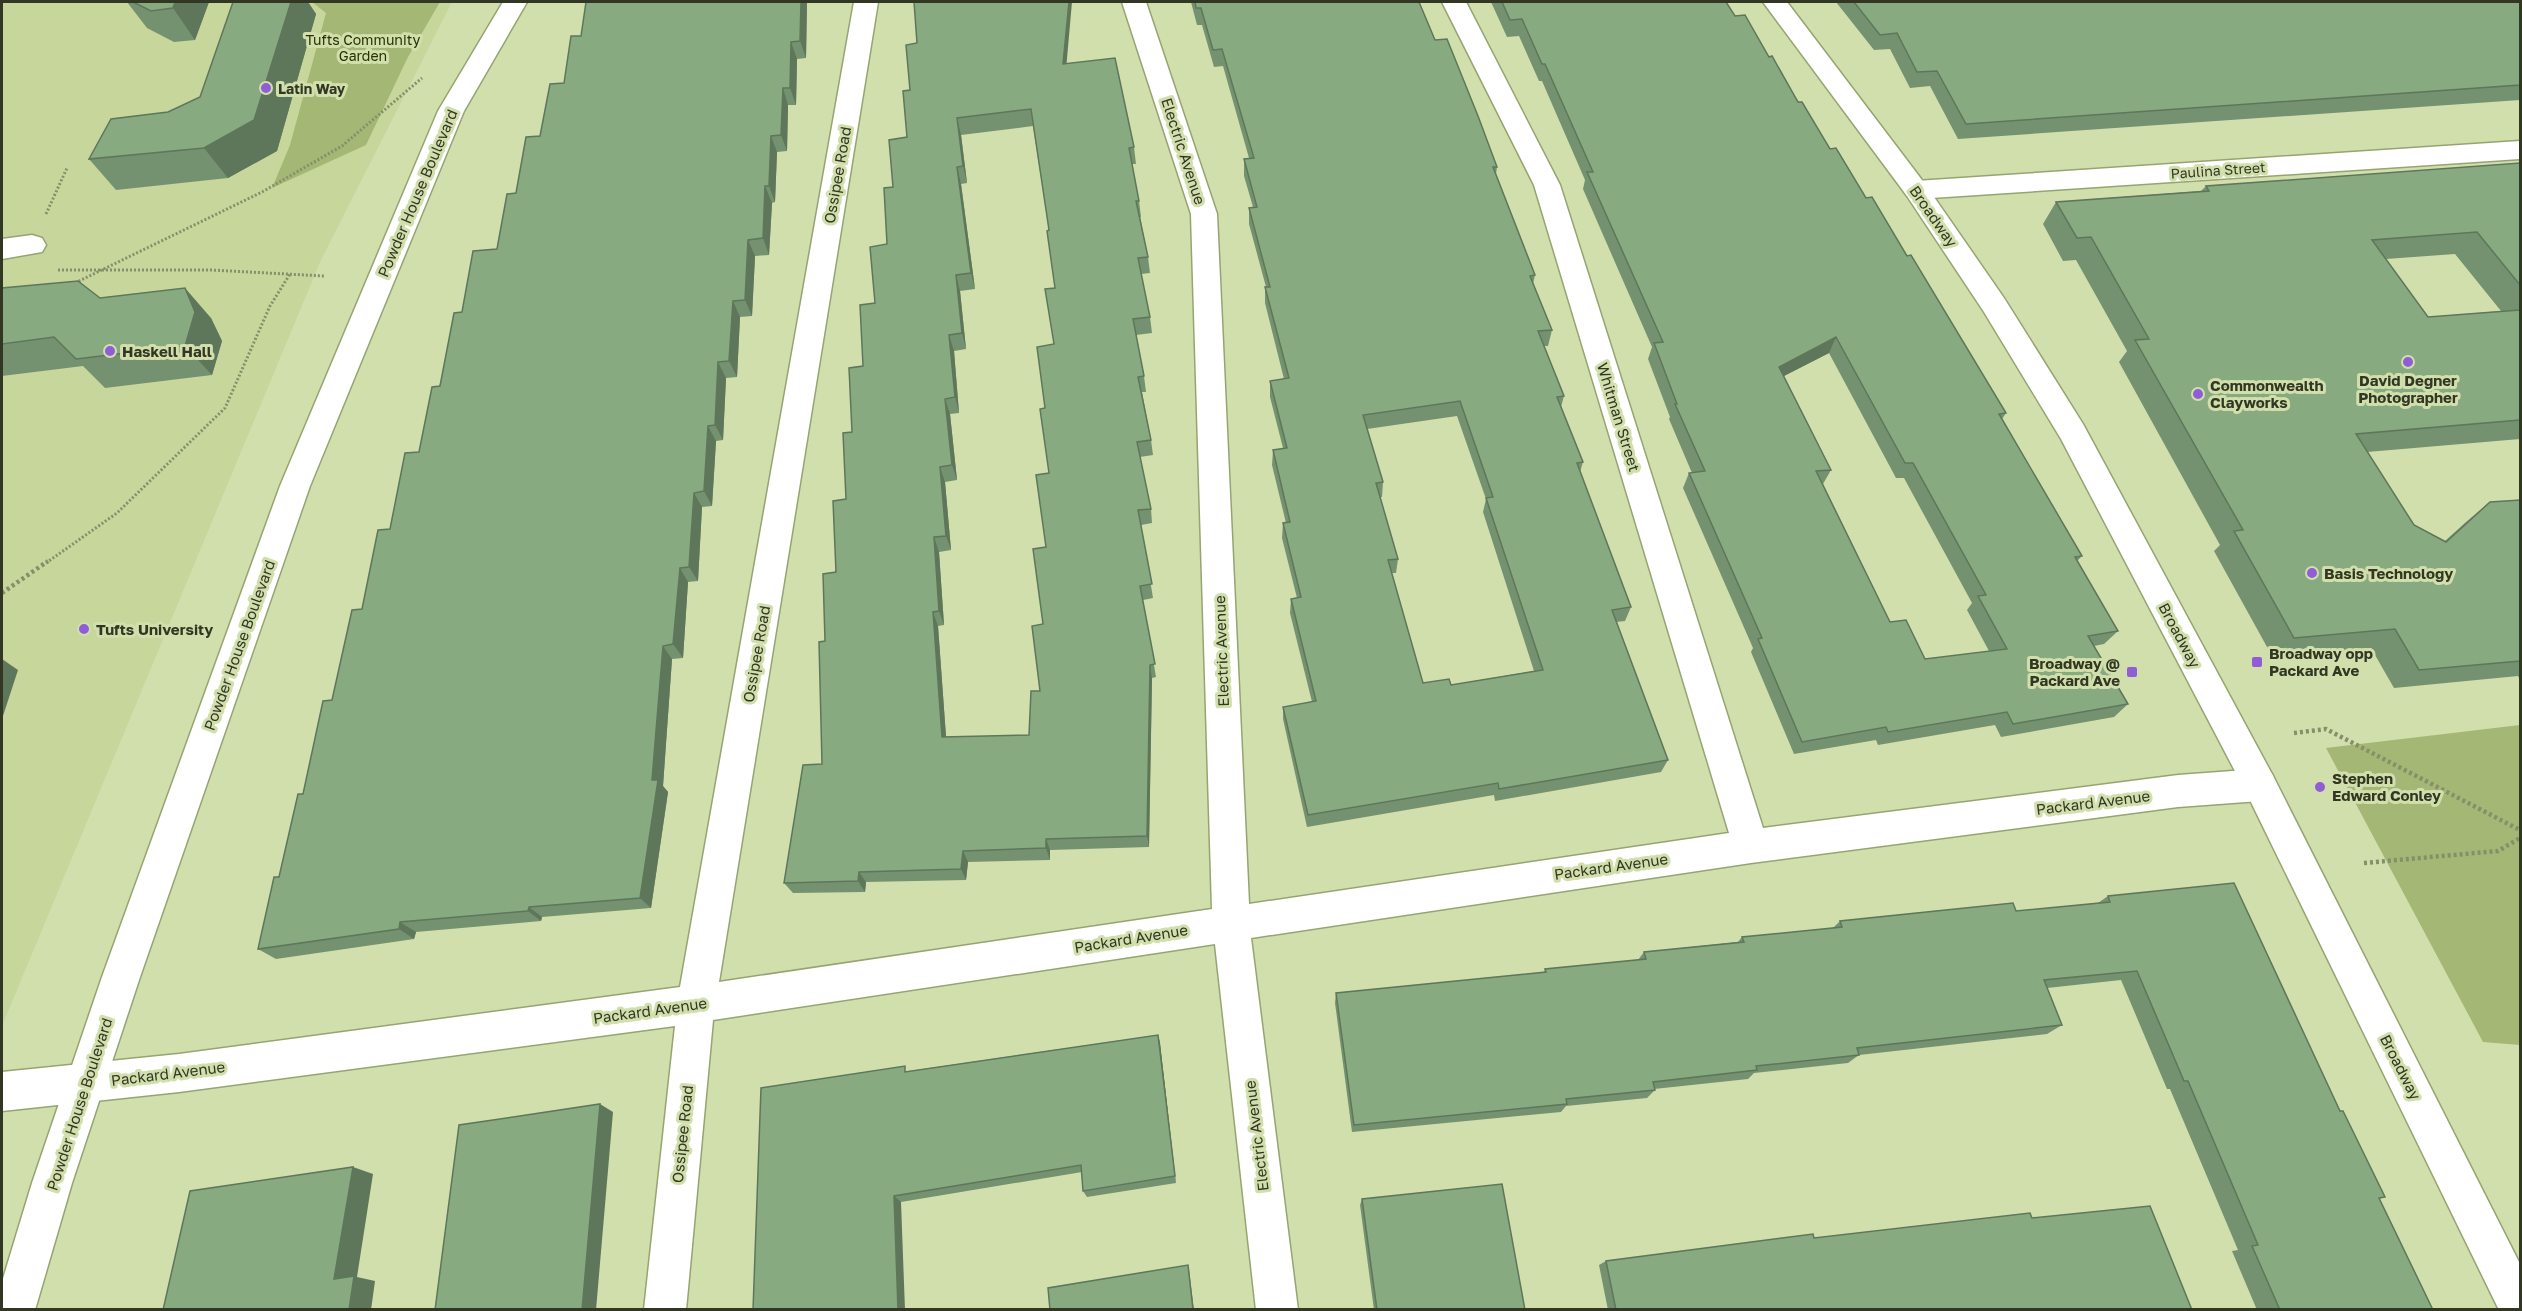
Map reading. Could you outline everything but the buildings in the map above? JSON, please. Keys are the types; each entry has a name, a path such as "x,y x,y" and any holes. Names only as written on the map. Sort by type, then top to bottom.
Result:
{"street":[{"name":"Powder House Boulevard","path":"14,1310 52,1183 156,877 295,486 451,111 515,2"},
{"name":"Ossipee Road","path":"665,1310 696,1004 866,2"},
{"name":"Electric Avenue","path":"1134,2 1204,214 1231,923 1277,1310"},
{"name":"Whitman Street","path":"1454,2 1547,185 1751,846"},
{"name":"Broadway","path":"1774,2 1916,190 1994,305 2072,432 2260,786 2520,1307"},
{"name":"Paulina Street","path":"1916,190 2520,150"},
{"path":"2,249 32,245"},
{"name":"Packard Avenue","path":"2,1092 86,1084 696,1004 1751,846 2178,791 2260,786"}],"path":[{"path":"65,288 262,192 342,146 422,78"},
{"path":"67,168 20,271 210,270 324,276"},
{"path":"2,593 117,513 225,408 270,306 290,274"},
{"path":"2294,733 2326,729 2520,830"},
{"path":"2364,863 2498,851 2520,838"}],"shaded area":[{"name":"Tufts University","path":"2,2 452,2 321,260 2,1026"}],"green space":[{"name":"Tufts Community Garden","path":"312,2 440,2 408,57 366,145 272,188 290,145 326,13"},
{"path":"2520,725 2520,1045 2483,1042 2326,748"}],"place":[{"name":"Latin Way","path":"266,88"},
{"name":"Haskell Hall","path":"110,351"},
{"name":"David Degner Photographer","path":"2408,362"},
{"name":"Commonwealth Clayworks","path":"2198,394"},
{"name":"Basis Technology","path":"2312,573"},
{"name":"Tufts University","path":"84,629"},
{"name":"Broadway opp Packard Ave","path":"2257,662"},
{"name":"Broadway @ Packard Ave","path":"2132,672"},
{"name":"Stephen Edward Conley","path":"2320,787"}]}
